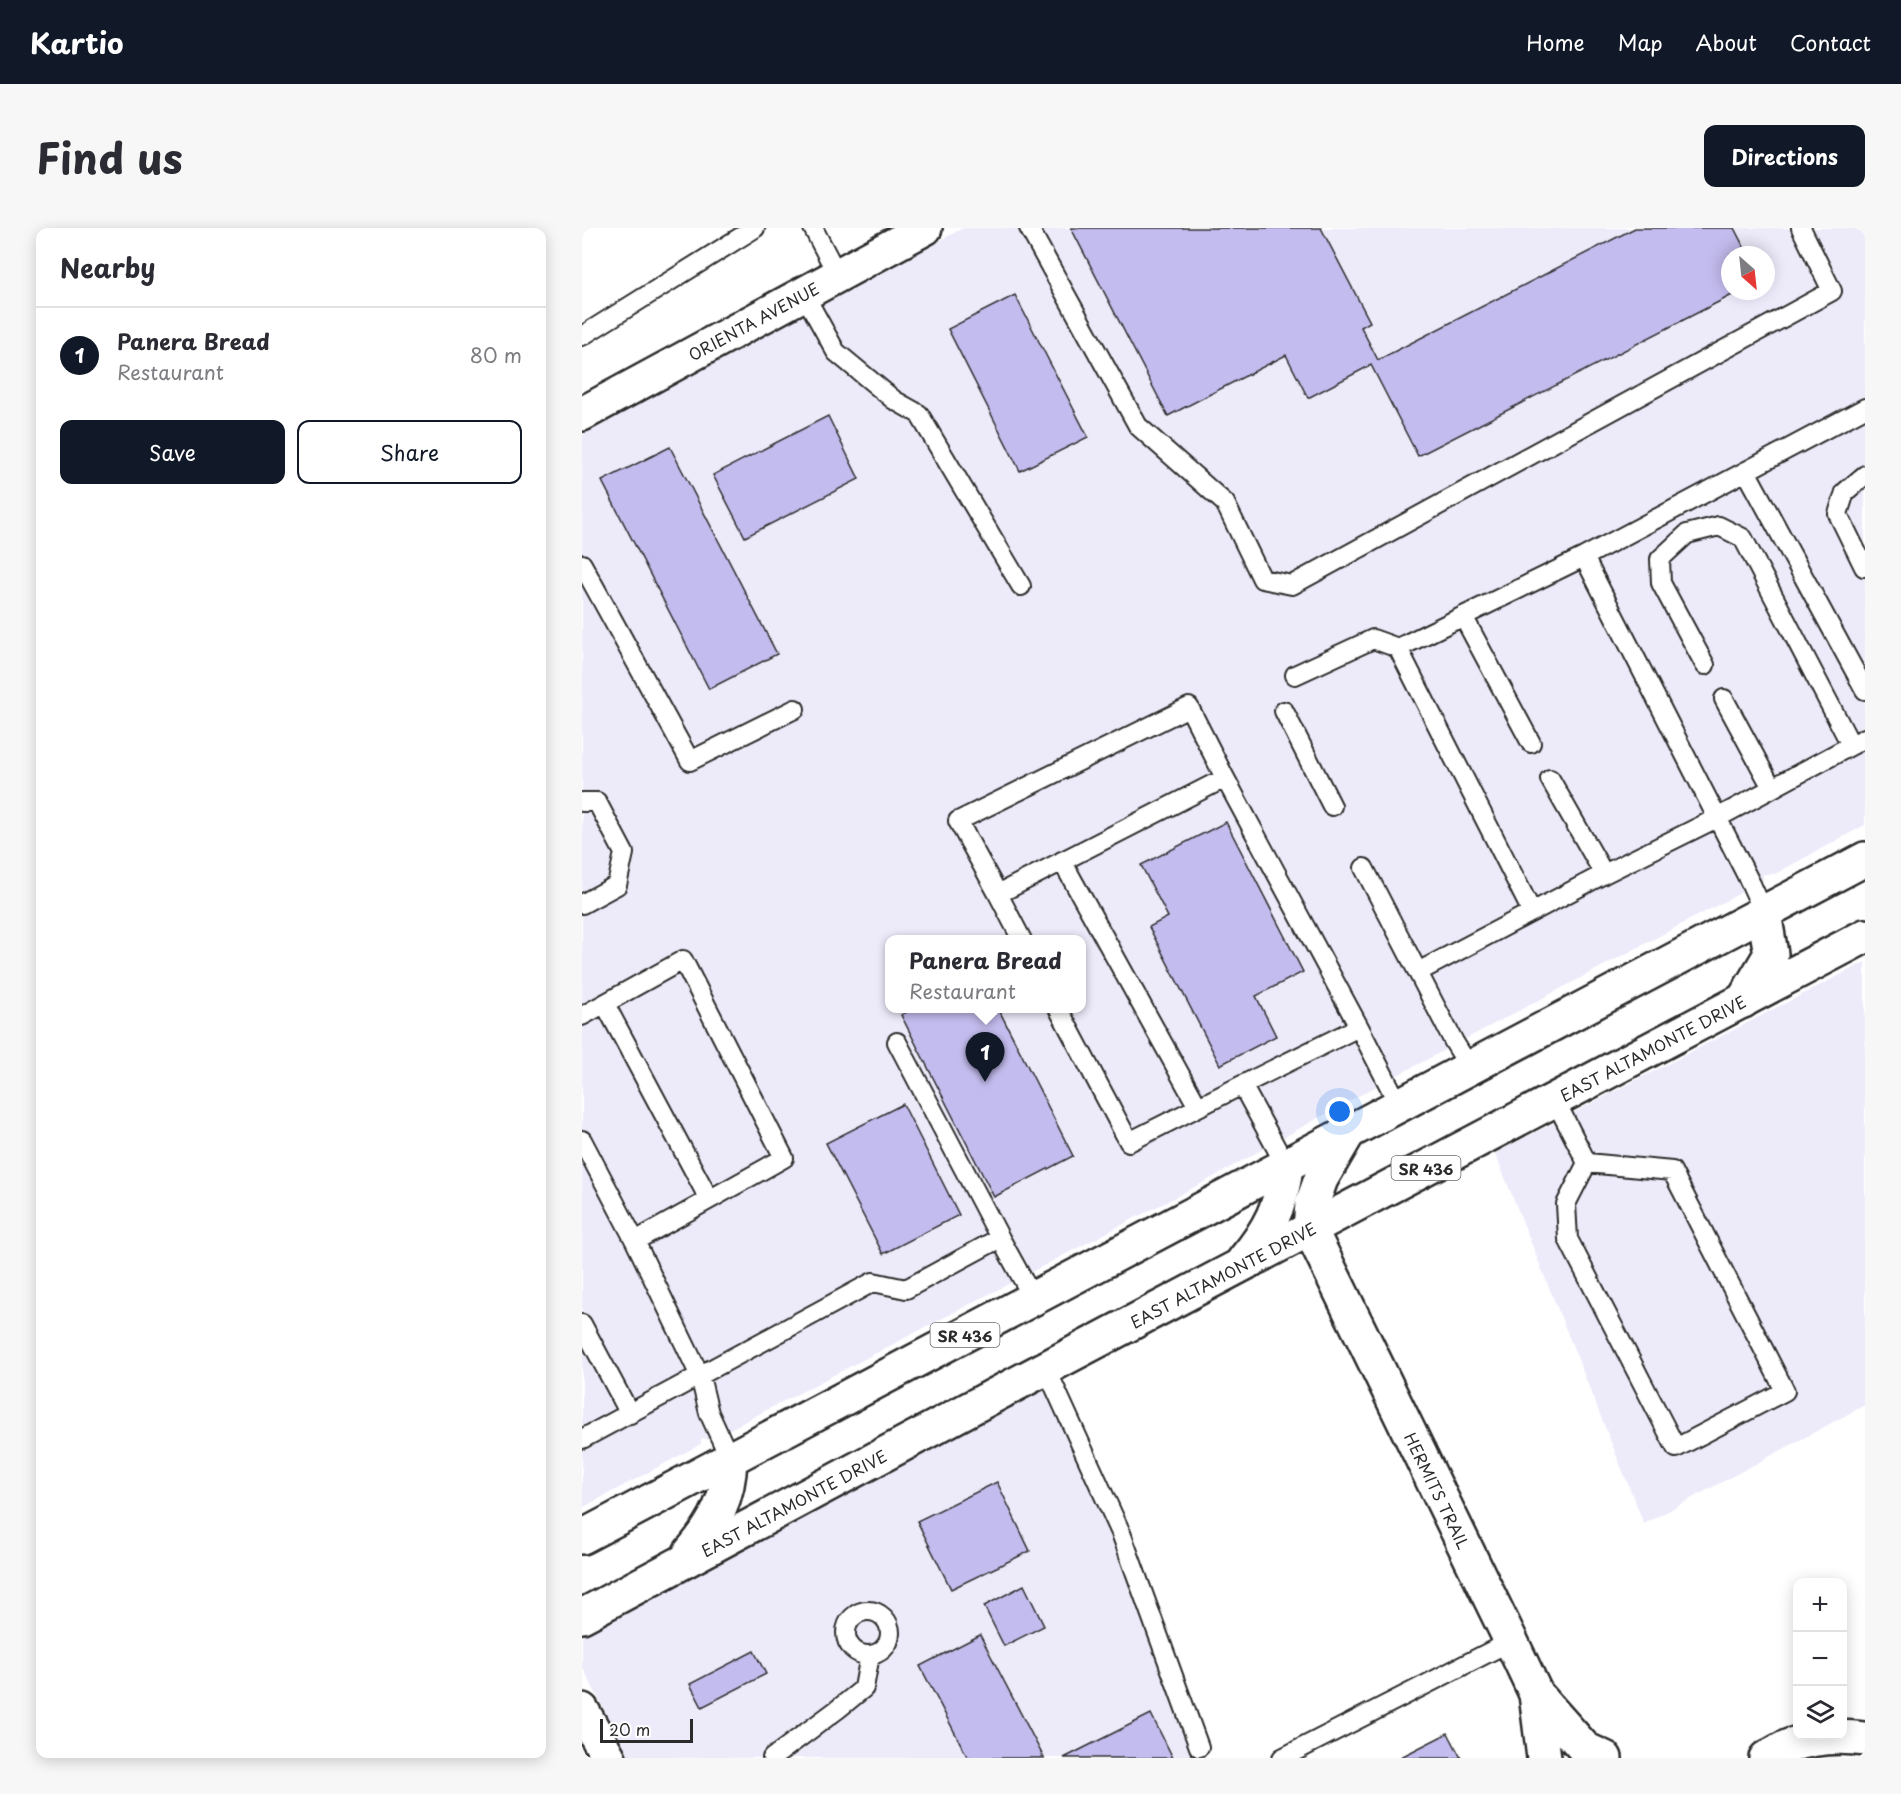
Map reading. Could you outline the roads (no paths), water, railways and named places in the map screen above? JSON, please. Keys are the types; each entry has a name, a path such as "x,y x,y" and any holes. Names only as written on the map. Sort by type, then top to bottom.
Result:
{"main road":[{"name":"ORIENTA AVENUE","path":"582,414 925,228"},
{"name":"SR 436","path":"582,1537 1865,859"},
{"path":"1743,1001 1771,954 1764,913"},
{"name":"EAST ALTAMONTE DRIVE","path":"582,1616 1046,1368 1865,936"},
{"path":"1310,1229 1312,1204 1321,1179 1348,1133"},
{"path":"1239,1266 1269,1227 1284,1185 1286,1166"},
{"name":"HERMITS TRAIL","path":"1310,1229 1536,1694 1544,1758"},
{"path":"683,1561 706,1534 717,1515 730,1477 730,1459"},
{"path":"1536,1694 1585,1749 1605,1758"},
{"path":"582,1710 609,1758"},
{"path":"1766,1758 1792,1745 1814,1740 1848,1737 1865,1739"}],"lane":[{"path":"582,336 755,228"},
{"path":"813,228 838,276"},
{"path":"1029,228 1138,426 1225,502 1262,579 1292,585 1832,291 1801,228"},
{"path":"804,294 836,352 894,400 919,414 1022,586"},
{"path":"1398,648 1584,557 1865,408"},
{"path":"1746,471 1865,690"},
{"path":"1864,567 1838,514 1845,492 1865,476"},
{"path":"1418,972 1604,874 1717,818 1858,742 1743,538 1719,526 1687,534 1660,559 1661,583 1705,665"},
{"path":"1584,557 1752,884 1764,913"},
{"path":"582,564 690,761 795,708"},
{"path":"1463,616 1531,744"},
{"path":"1294,675 1373,639 1398,648 1532,912"},
{"path":"1724,699 1772,788"},
{"path":"1020,935 958,821 1189,707 1399,1105"},
{"path":"1284,711 1332,806"},
{"path":"998,894 1225,777"},
{"path":"1550,779 1604,874"},
{"path":"582,802 597,802 624,853 617,885 582,904"},
{"path":"1062,861 1198,1107"},
{"path":"1364,868 1454,1042 1470,1068"},
{"path":"582,1016 683,960 784,1158 635,1241"},
{"path":"605,1004 709,1199"},
{"path":"1061,1013 1129,1142 1359,1027"},
{"path":"897,1042 1033,1298"},
{"path":"1242,1084 1286,1166"},
{"path":"1555,1100 1587,1163"},
{"path":"582,1140 635,1241 700,1376 709,1413 730,1459"},
{"path":"1587,1163 1672,1171 1785,1391 1676,1448 1568,1239 1566,1204 1587,1163"},
{"path":"582,1439 873,1282 906,1289 1000,1238"},
{"path":"582,1324 630,1414"},
{"path":"1046,1368 1121,1533 1199,1747"},
{"path":"1282,1758 1511,1641"},
{"path":"772,1758 864,1688 870,1655"}],"place":[{"name":"Panera Bread","path":"985,1082"}]}
